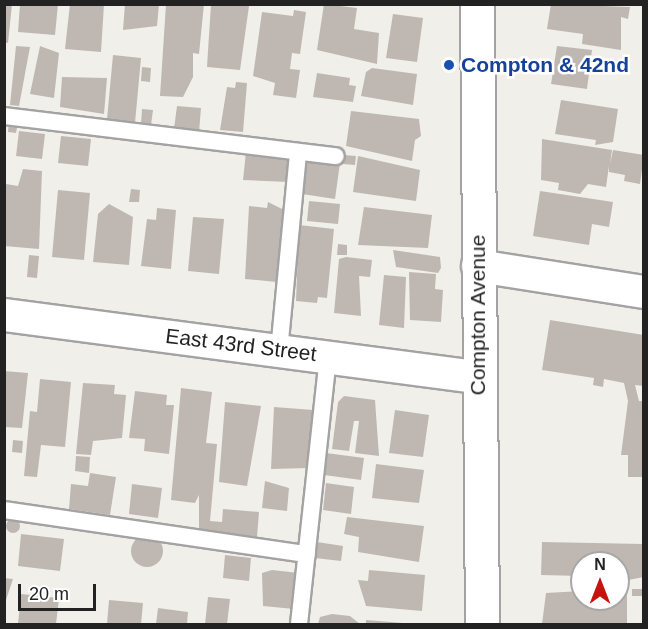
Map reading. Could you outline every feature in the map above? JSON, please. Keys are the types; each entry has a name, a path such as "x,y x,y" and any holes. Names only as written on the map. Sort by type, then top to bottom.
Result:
{"street":[{"name":"Compton Avenue","path":"477,4 478,377 482,624"},
{"path":"478,266 644,292"},
{"name":"East 43rd Street","path":"4,315 478,377"}],"lane":[{"path":"4,116 336,156"},
{"path":"279,351 298,152"},
{"path":"299,624 328,356"},
{"path":"4,510 307,554"}],"building":[{"path":"4,4 12,4 8,43 4,42"},
{"path":"20,4 58,4 55,35 18,32"},
{"path":"70,4 104,4 101,52 65,49"},
{"path":"125,4 159,4 157,26 123,30"},
{"path":"166,4 204,4 199,54 193,53 193,77 183,97 160,96"},
{"path":"211,4 249,6 240,70 207,67"},
{"path":"324,4 357,8 354,29 379,33 377,64 317,50"},
{"path":"551,4 630,7 628,19 621,17 621,50 582,44 583,34 547,29"},
{"path":"294,10 306,12 300,54 292,53 290,69 300,70 296,98 273,95 275,83 253,76 262,12 293,16"},
{"path":"393,14 423,18 417,62 386,58"},
{"path":"16,46 30,47 19,106 10,105"},
{"path":"40,46 59,53 54,98 30,94"},
{"path":"557,46 592,50 587,89 551,84"},
{"path":"113,55 141,58 135,123 107,119"},
{"path":"142,67 151,68 150,82 141,81"},
{"path":"372,68 417,74 413,105 361,96 366,72"},
{"path":"317,73 350,78 349,85 356,86 353,102 313,97"},
{"path":"62,77 107,78 104,114 60,107"},
{"path":"236,82 247,83 243,132 220,130 227,87 235,88"},
{"path":"561,100 618,109 613,142 595,145 596,140 555,134"},
{"path":"177,106 201,108 199,132 174,129"},
{"path":"142,109 153,110 151,125 141,124"},
{"path":"351,111 419,119 421,136 415,140 412,161 346,146"},
{"path":"9,121 18,122 16,133 8,132"},
{"path":"19,131 45,134 42,159 16,156"},
{"path":"61,136 91,139 88,166 58,163"},
{"path":"542,139 612,150 610,164 613,150 644,155 640,184 624,181 625,175 609,172 609,166 606,187 588,184 580,194 558,190 559,183 541,180"},
{"path":"246,152 291,158 288,182 243,180"},
{"path":"344,155 356,156 355,165 343,164"},
{"path":"358,156 420,170 416,201 353,192"},
{"path":"306,159 340,163 335,199 302,194"},
{"path":"23,169 42,171 39,249 4,246 6,184 18,186"},
{"path":"131,189 140,190 139,202 129,202"},
{"path":"58,190 90,193 84,260 52,257"},
{"path":"540,191 613,202 609,227 592,224 589,245 533,236"},
{"path":"309,201 340,204 338,224 307,221"},
{"path":"268,202 284,210 277,282 245,279 249,206 267,208"},
{"path":"109,204 133,217 129,265 93,262 98,214"},
{"path":"364,207 432,215 428,248 358,245"},
{"path":"157,208 176,210 171,269 141,266 147,219 156,220"},
{"path":"193,217 224,219 219,274 188,271"},
{"path":"299,225 334,229 327,298 318,297 317,303 296,301"},
{"path":"338,244 347,245 347,255 337,255"},
{"path":"393,250 440,257 441,268 438,273 396,267"},
{"path":"29,255 39,256 37,278 27,277"},
{"path":"346,257 372,260 370,277 359,276 361,316 334,313 339,259"},
{"path":"409,272 436,274 435,289 443,290 441,322 410,320"},
{"path":"384,275 406,277 404,328 379,325"},
{"path":"550,320 644,335 644,386 635,385 639,401 644,401 644,477 628,477 628,455 621,455 628,401 624,383 604,379 603,387 593,385 594,378 542,370"},
{"path":"4,371 28,373 22,428 4,427"},
{"path":"40,379 71,382 65,447 41,445 37,477 24,476 30,411 37,412"},
{"path":"83,383 115,385 114,394 126,395 122,438 93,441 91,455 76,454"},
{"path":"181,388 212,392 206,443 217,444 210,521 222,522 223,509 259,512 257,537 199,529 199,495 195,503 171,500"},
{"path":"135,391 167,395 166,405 174,405 169,454 144,451 145,439 129,438"},
{"path":"344,396 375,400 379,456 355,453 359,421 354,421 349,451 332,449 338,402"},
{"path":"225,402 261,406 247,486 219,482"},
{"path":"274,407 313,410 308,468 271,469"},
{"path":"395,410 429,415 423,457 389,453"},
{"path":"13,440 23,441 22,453 12,452"},
{"path":"326,453 364,458 361,480 324,475"},
{"path":"76,456 90,457 89,473 75,471"},
{"path":"376,464 424,470 419,503 372,498"},
{"path":"90,473 116,477 110,515 69,509 71,484 88,486"},
{"path":"265,481 289,488 287,511 262,508"},
{"path":"326,483 354,487 351,514 323,510"},
{"path":"132,484 162,488 158,518 129,514"},
{"path":"347,517 424,526 419,562 358,552 359,537 344,534"},
{"path":"13,519 18,521 20,526 18,531 13,533 8,531 6,526 8,521"},
{"path":"21,534 64,539 60,571 18,566"},
{"path":"147,535 158,540 163,551 158,562 147,567 136,562 131,551 136,540"},
{"path":"317,542 343,546 341,561 315,558"},
{"path":"542,542 644,544 644,577 630,580 630,551 570,551 570,576 541,575"},
{"path":"225,555 251,558 249,581 223,578"},
{"path":"272,570 299,573 294,609 263,606 262,573"},
{"path":"369,570 425,575 422,611 366,606 358,580 368,581"},
{"path":"4,578 13,579 6,600 4,600"},
{"path":"632,589 644,589 644,596 632,596"},
{"path":"570,592 570,611 627,611 627,624 542,624 546,593"},
{"path":"21,594 59,598 56,624 18,624"},
{"path":"208,597 230,599 227,624 205,624"},
{"path":"109,600 143,603 141,624 107,624"},
{"path":"158,608 188,612 187,624 156,624"},
{"path":"332,614 350,616 360,624 318,624 320,617"},
{"path":"366,620 403,623 403,624 366,624"}],"place":[{"name":"Compton & 42nd","path":"449,65"}]}
